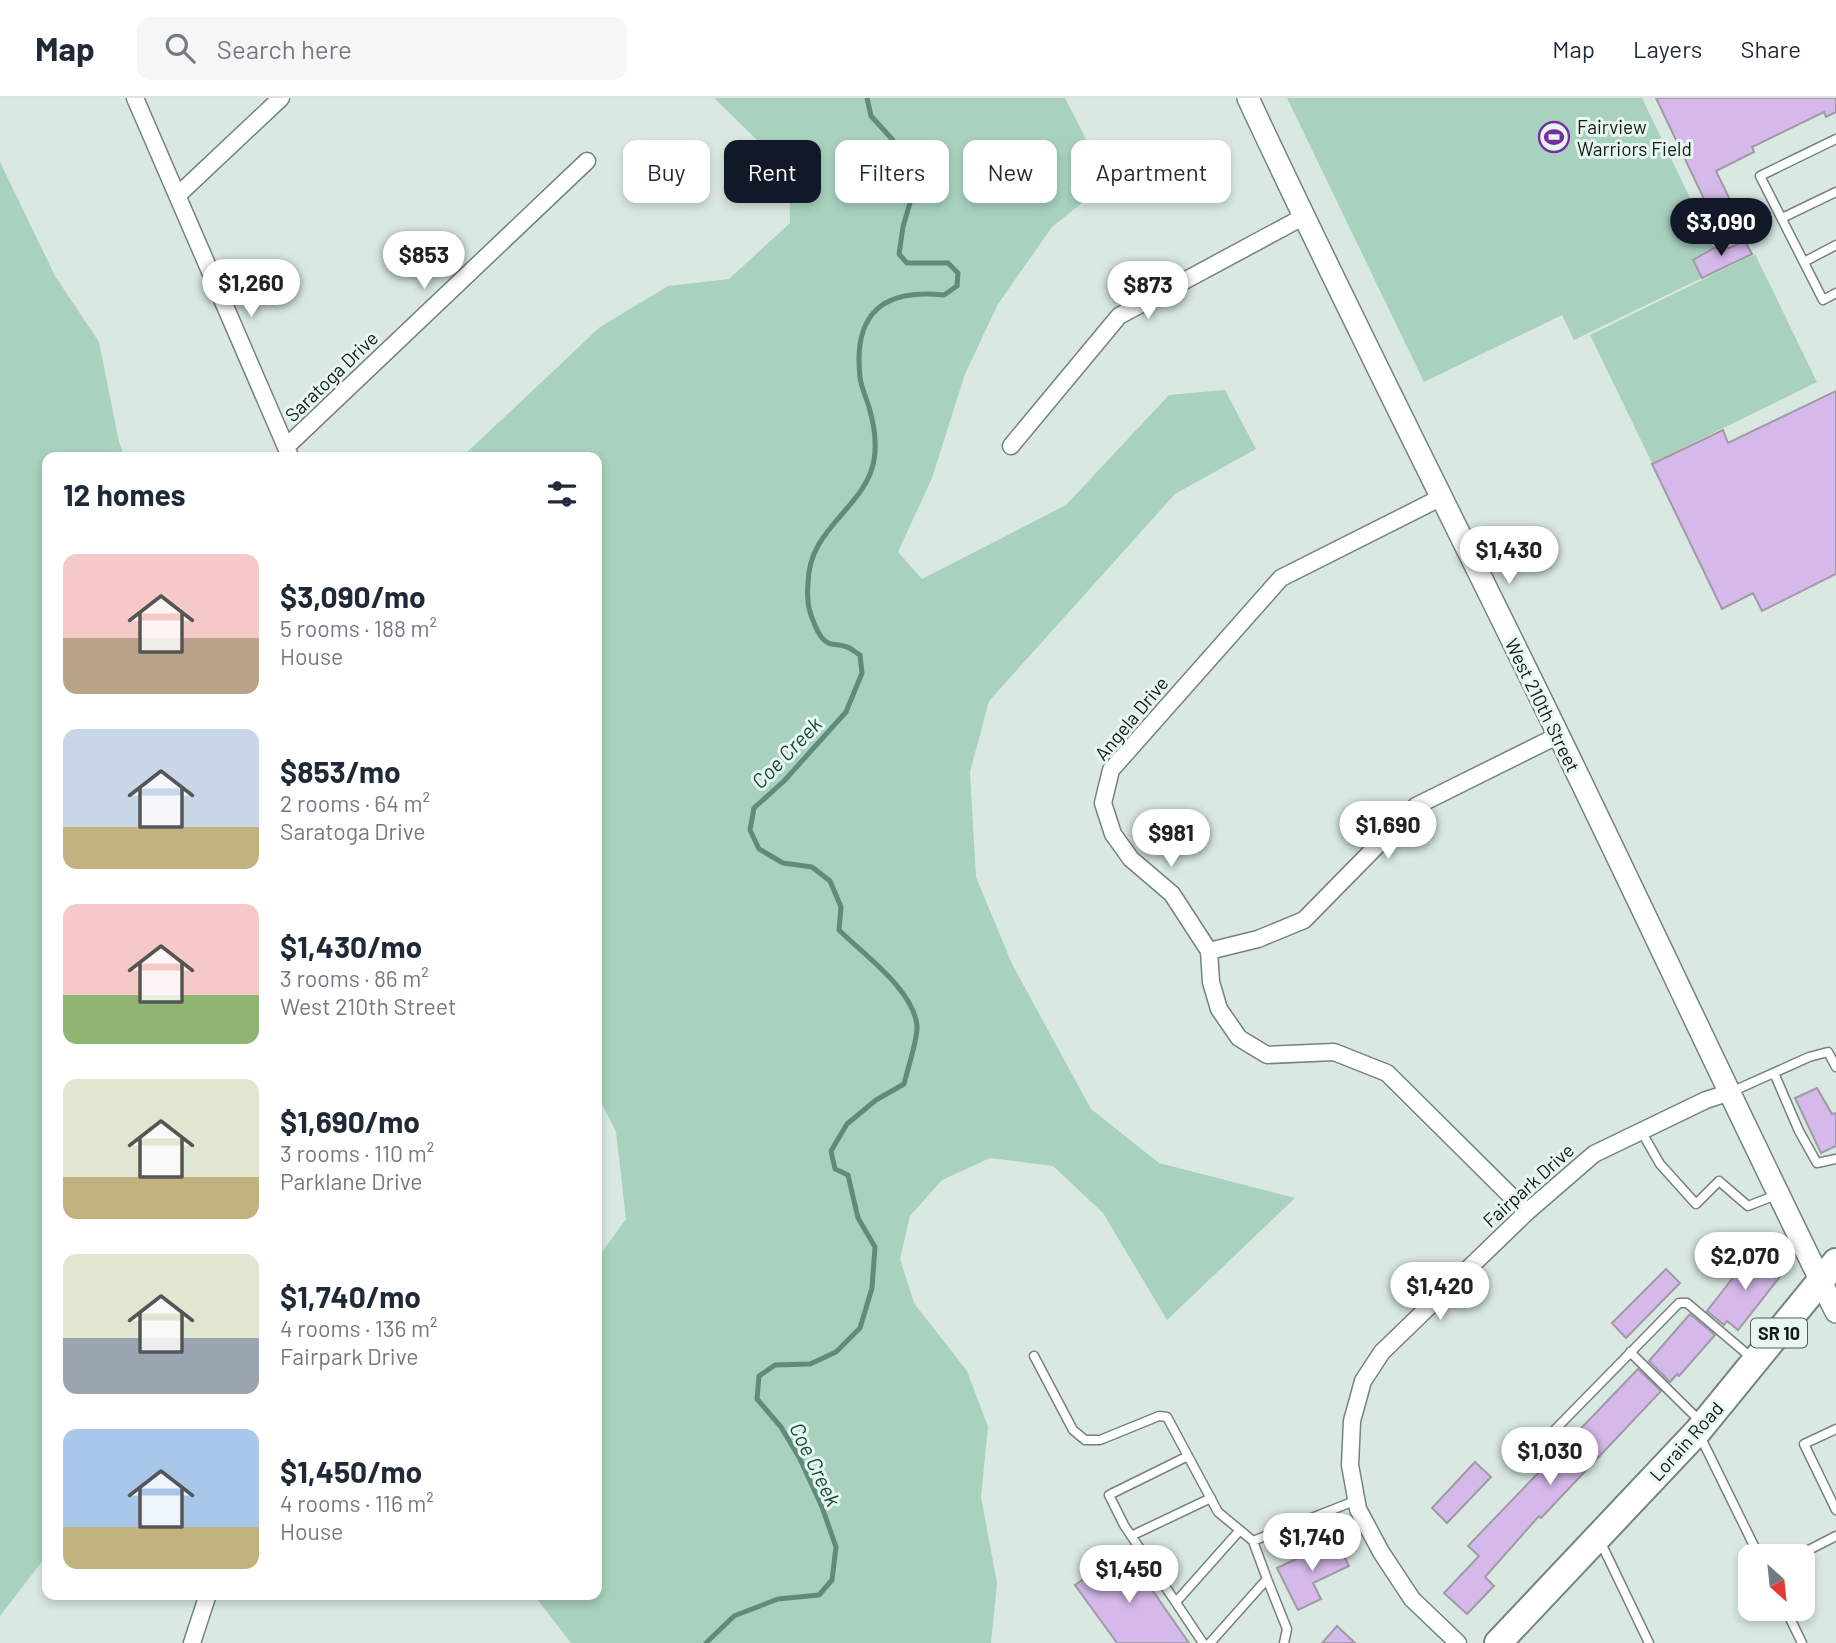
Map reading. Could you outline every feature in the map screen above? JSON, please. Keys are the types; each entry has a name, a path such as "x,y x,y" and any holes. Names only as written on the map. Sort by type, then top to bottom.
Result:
{"main road":[{"name":"Lorain Road","path":"1498,1643 1700,1427 1829,1272"}],"street":[{"path":"135,98 288,452"},
{"path":"178,195 281,98"},
{"name":"West 210th Street","path":"1248,98 1303,217 1559,735 1728,1093 1778,1194 1829,1272 1836,1312"},
{"name":"Saratoga Drive","path":"288,452 587,161"},
{"path":"1011,446 1119,316 1303,217"},
{"name":"Angela Drive","path":"1442,497 1281,578 1111,770 1103,803 1113,834 1131,859 1172,894 1209,951 1211,982 1219,1009 1239,1038 1267,1055 1334,1052 1387,1073 1527,1212"},
{"path":"1209,951 1258,939 1304,920 1416,806 1559,735"},
{"name":"Fairpark Drive","path":"1458,1643 1412,1599 1381,1552 1358,1508 1350,1465 1352,1421 1363,1381 1382,1352 1527,1212 1594,1154 1706,1100 1728,1093"},
{"path":"193,1643 206,1600"}],"lane":[{"path":"1836,139 1760,176 1823,300 1836,293"},
{"path":"1782,218 1836,192"},
{"path":"1804,261 1836,246"},
{"path":"1728,1093 1828,1052 1836,1066"},
{"path":"1774,1073 1799,1131 1817,1163 1836,1159"},
{"path":"1641,1131 1660,1164 1696,1204 1719,1181 1748,1206 1778,1194"},
{"path":"1536,1450 1679,1303 1687,1303 1755,1361"},
{"path":"1630,1352 1700,1427 1754,1544"},
{"path":"1034,1356 1073,1430 1084,1440 1100,1440 1159,1416 1167,1417 1219,1512 1253,1541 1287,1629 1284,1643"},
{"path":"1836,1429 1804,1444 1836,1510"},
{"path":"1188,1456 1109,1495 1132,1536 1203,1643"},
{"path":"1132,1536 1211,1498"},
{"path":"1253,1541 1357,1500"},
{"path":"1176,1602 1240,1530"},
{"path":"1815,1547 1836,1536"},
{"path":"1598,1537 1649,1643"},
{"path":"1210,1643 1267,1579"},
{"path":"1791,1621 1802,1643"}],"green space":[{"path":"714,98 1065,98 1086,140 1071,140 1071,203 1082,203 1052,227 998,304 965,374 932,478 898,552 922,579 1066,505 1169,395 1225,390 1256,449 1175,494 989,701 970,772 976,877 1012,964 1091,1109 1159,1163 1295,1198 1167,1320 1103,1213 1053,1166 990,1158 942,1180 910,1216 900,1259 914,1303 967,1371 988,1427 981,1497 997,1583 991,1643 571,1643 538,1600 602,1600 602,1252 626,1219 616,1132 602,1104 602,452 467,452 600,327 668,286 729,279 790,223 790,203 821,203 821,140 757,140"},
{"path":"1287,98 1642,98 1714,248 1704,252 1693,262 1702,278 1574,340 1562,315 1424,382"},
{"path":"0,162 55,276 99,342 123,452 42,452 42,1561 0,1616"},
{"path":"1755,254 1817,382 1652,463 1590,335"}],"building":[{"path":"1656,98 1836,98 1836,112 1826,117 1824,112 1752,147 1754,152 1716,171 1734,208 1713,218"},
{"path":"1745,241 1752,254 1702,278 1693,260 1714,248 1729,248"},
{"path":"1836,391 1836,574 1762,611 1753,593 1722,609 1652,464 1723,430 1728,443"},
{"path":"1817,1088 1832,1114 1836,1113 1836,1146 1821,1153 1795,1098"},
{"path":"1753,1252 1782,1274 1738,1330 1727,1321 1724,1325 1707,1311"},
{"path":"1666,1269 1680,1283 1626,1338 1612,1323"},
{"path":"1690,1314 1715,1335 1679,1376 1677,1374 1670,1382 1649,1361"},
{"path":"1638,1369 1661,1391 1541,1518 1539,1516 1485,1577 1494,1586 1467,1614 1444,1593 1479,1556 1468,1546"},
{"path":"1475,1462 1491,1477 1447,1523 1432,1508"},
{"path":"1336,1540 1349,1566 1313,1583 1321,1599 1298,1610 1277,1568"},
{"path":"1125,1551 1189,1643 1117,1643 1075,1585"},
{"path":"1337,1626 1355,1643 1322,1643"}],"waterway":[{"name":"Coe Creek","path":"706,1643 734,1616 778,1599 819,1595 832,1580 836,1547 822,1507 800,1459 781,1427 757,1399 759,1376 775,1365 810,1364 836,1352 860,1328 872,1288 875,1247 858,1218 848,1175 835,1169 831,1151 847,1124 876,1100 904,1084 917,1031 914,1013 897,986 839,930 841,907 830,881 812,867 783,863 759,849 750,830 754,808 784,781 846,712 862,673 860,655 821,637 811,615 807,596 811,564 817,547 860,492 869,477 874,460 874,427 860,377 859,355 867,321 889,301 904,296 944,295 957,286 958,273 948,263 907,263 899,254 903,227 916,182 914,170 892,139 871,116 867,98"}],"place":[{"name":"Fairview Warriors Field","path":"1554,137"}]}
